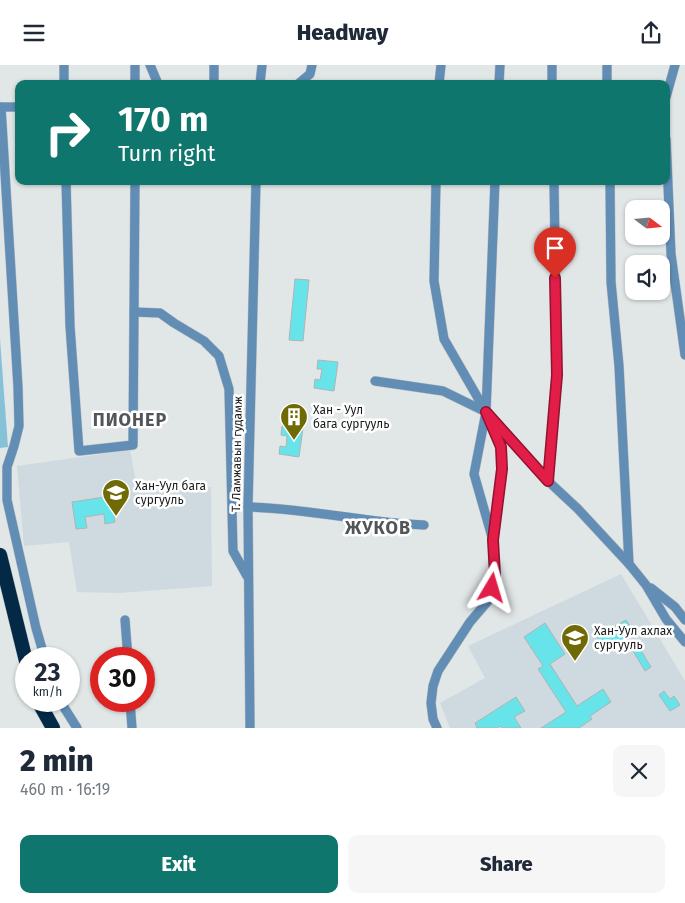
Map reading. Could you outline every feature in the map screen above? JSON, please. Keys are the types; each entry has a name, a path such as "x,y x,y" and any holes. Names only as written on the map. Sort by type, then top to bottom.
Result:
{"highway":[{"path":"0,555 23,647"},
{"path":"44,712 53,728"}],"street":[{"path":"64,65 64,80"},
{"path":"135,65 135,80"},
{"path":"150,65 156,80"},
{"path":"214,65 214,80"},
{"path":"260,80 262,65"},
{"path":"303,80 310,74 312,65"},
{"path":"439,80 441,65"},
{"path":"499,80 500,65"},
{"path":"552,65 552,80"},
{"path":"607,65 607,80"},
{"path":"670,83 675,65"},
{"path":"15,107 0,107 19,426 7,467 7,500 42,647"},
{"path":"66,185 70,325 79,451 134,445 135,185"},
{"name":"Т. Ламжавын гудамж","path":"250,728 247,577 256,185"},
{"path":"436,185 434,281 444,339 486,412 501,447 502,469 493,540 495,575 488,601 470,622 438,671 433,686 431,703 433,719 437,728"},
{"path":"493,540 474,474 486,412 495,185"},
{"path":"548,481 557,375 554,185"},
{"path":"610,185 611,282 619,367 629,563"},
{"path":"668,185 671,254 685,355"},
{"path":"134,312 160,313 204,341 219,356 229,389 233,551 247,577"},
{"path":"375,381 443,391 486,412 548,481 578,509 629,563 646,585 666,619 685,642"},
{"path":"248,507 276,508 388,524 424,525"},
{"path":"646,585 675,607 685,620"},
{"path":"125,620 127,647"},
{"path":"67,712 77,728"},
{"path":"131,712 132,728"}],"shaded area":[{"path":"0,339 8,447 0,448"},
{"name":"Хан-Уул бага сургууль","path":"130,450 138,493 211,487 212,586 119,593 77,592 69,542 24,546 17,466"},
{"name":"Хан-Уул ахлах сургууль","path":"621,574 685,681 685,728 450,728 440,703 485,678 468,646"}],"building":[{"path":"295,279 309,280 303,341 289,340"},
{"path":"318,360 338,362 334,391 314,388 315,379 320,380 322,369 317,369"},
{"name":"Хан - Уул бага сургууль","path":"282,426 303,428 299,457 279,454 280,446 286,447 287,436 281,435"},
{"path":"111,496 115,522 105,524 104,514 85,517 87,528 76,529 72,502"},
{"path":"626,620 634,632 626,637 632,646 625,650 620,641 605,650 597,637"},
{"path":"545,623 565,654 550,664 577,706 603,689 611,702 590,716 592,719 579,728 541,728 566,712 538,669 543,666 524,637"},
{"path":"639,647 651,667 645,671 633,651"},
{"path":"664,691 670,699 674,696 680,705 670,711 659,695"},
{"path":"516,697 525,711 514,717 521,728 502,728 500,726 497,728 477,728 475,723"}],"place":[{"name":"Хан - Уул бага сургууль","path":"294,441"},
{"name":"Хан-Уул бага сургууль","path":"116,517"},
{"name":"Хан-Уул ахлах сургууль","path":"575,662"}],"district":[{"name":"ПИОНЕР","path":"130,420"},
{"name":"ЖУКОВ","path":"378,528"}],"route":[{"path":"492,588 495,575 493,540 502,469 501,447 486,412 548,481 557,375 555,278"}]}
